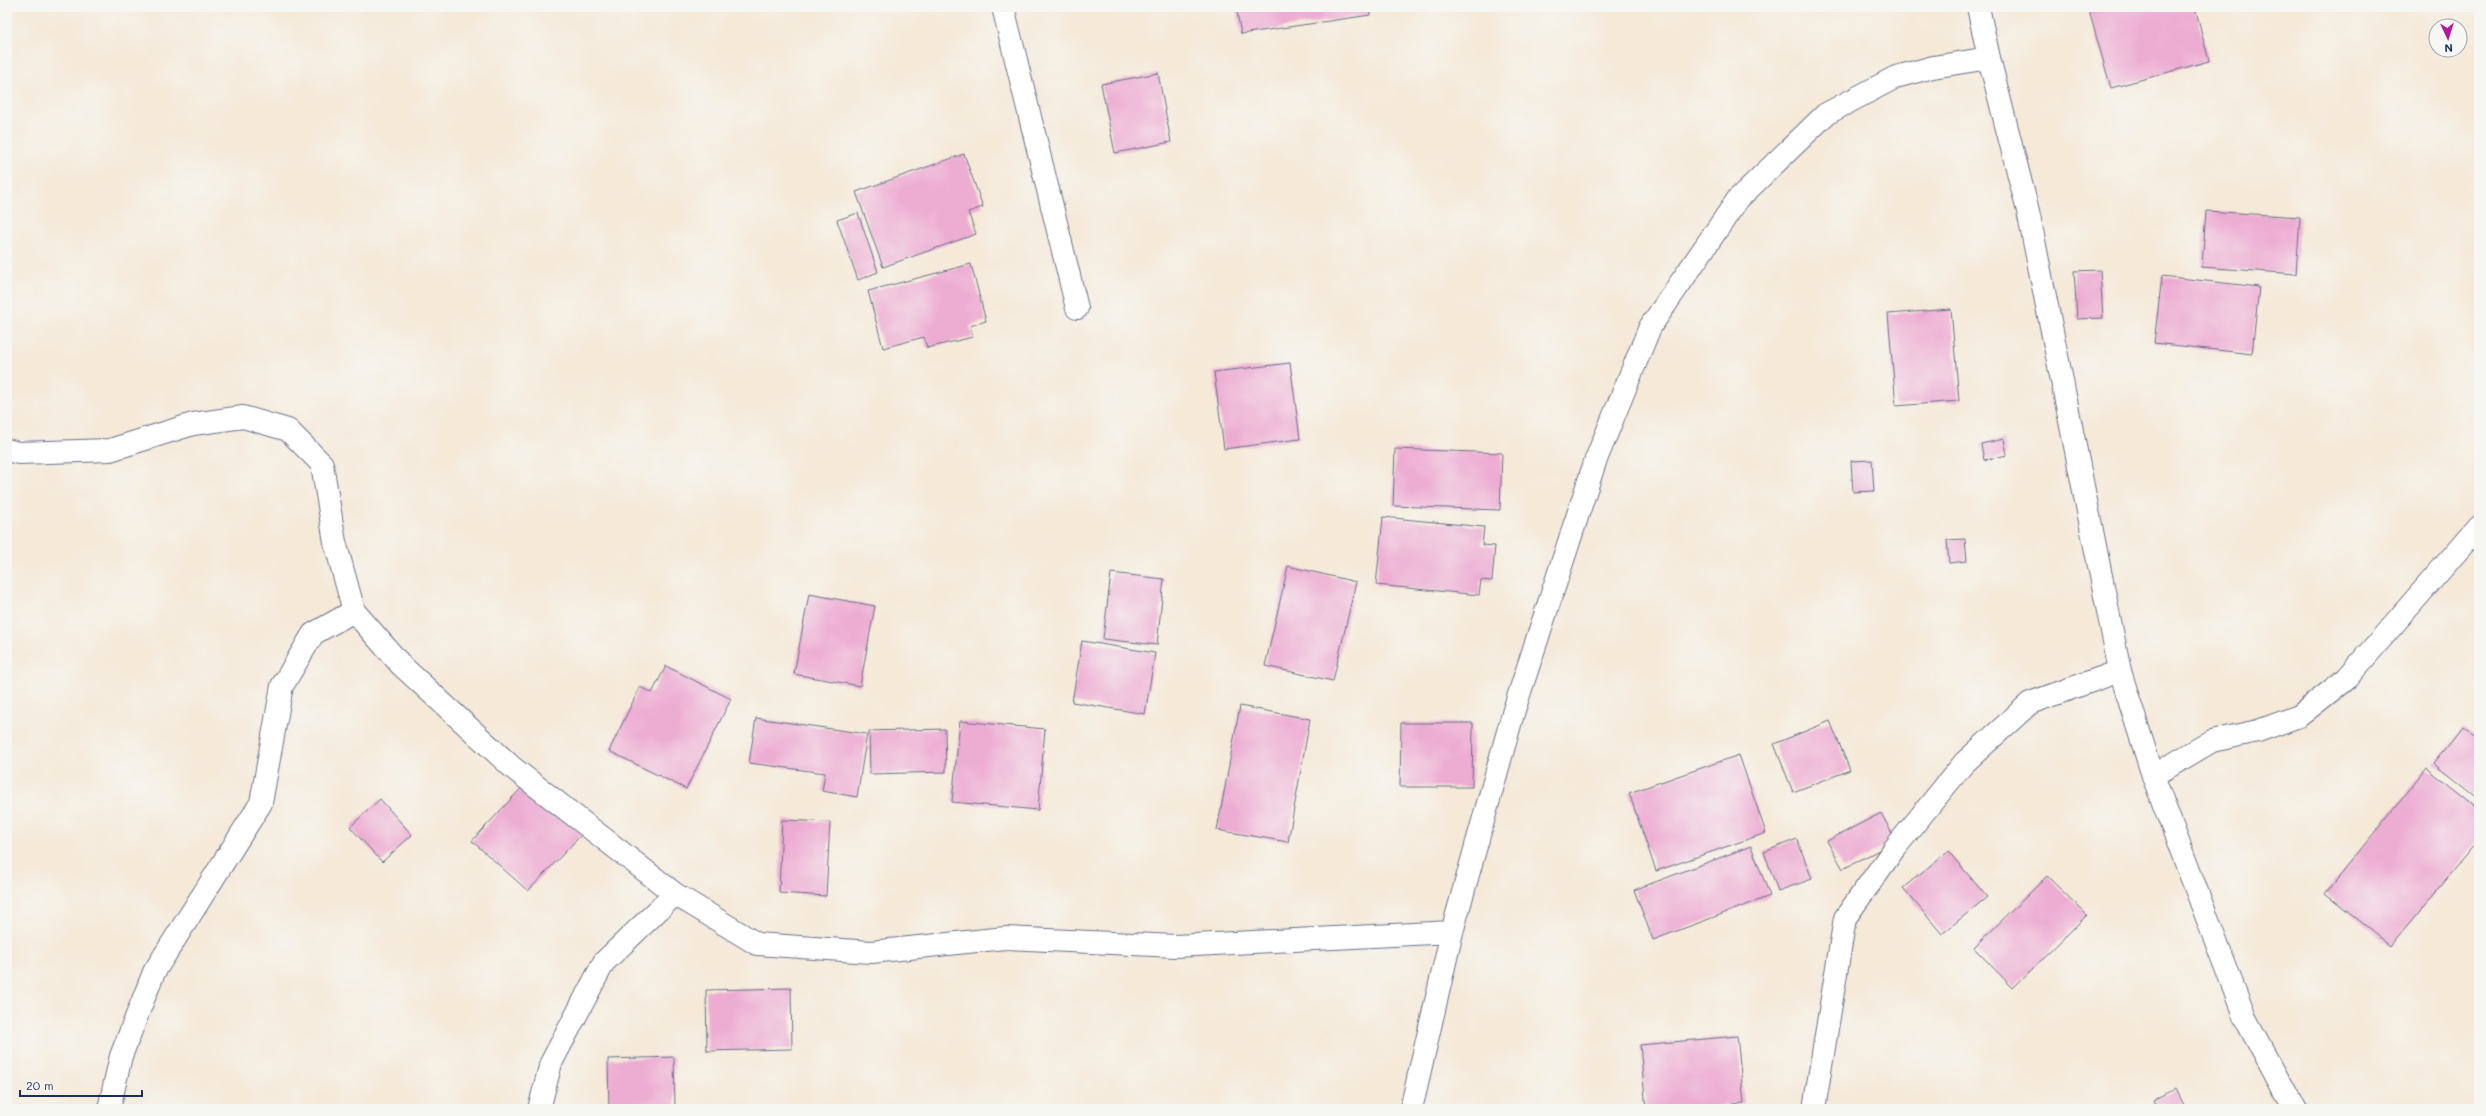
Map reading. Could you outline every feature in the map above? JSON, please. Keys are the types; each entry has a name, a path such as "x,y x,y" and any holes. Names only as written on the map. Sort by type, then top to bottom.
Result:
{"street":[{"path":"1003,7 1076,308"},
{"path":"1978,7 1989,58 2028,212 2120,671 2153,776 2245,1018 2294,1109"},
{"path":"1411,1109 1452,932 1511,717 1595,462 1650,327 1738,199 1826,114 1896,77 1933,67 1989,58"},
{"path":"7,450 18,453 110,450 193,424 243,417 288,430 322,464 335,542 354,611 401,665 513,768 675,894 756,944 871,952 1005,938 1175,946 1452,932"},
{"path":"2153,776 2212,740 2258,731 2300,716 2347,678 2479,526"},
{"path":"110,1109 121,1056 154,972 261,803 282,686 312,634 354,611"},
{"path":"1814,1109 1845,918 1894,849 1964,763 2030,703 2120,671"},
{"path":"539,1109 551,1063 604,962 675,894"}],"building":[{"path":"1236,7 1369,7 1370,15 1241,34"},
{"path":"2106,7 2195,7 2209,61 2111,88 2089,11"},
{"path":"1158,73 1171,142 1115,153 1101,84"},
{"path":"964,154 983,207 968,212 976,234 883,267 856,192"},
{"path":"2206,211 2300,217 2296,274 2202,267"},
{"path":"858,213 878,272 858,280 837,220"},
{"path":"971,264 986,321 970,326 973,337 927,348 924,337 883,348 868,291"},
{"path":"2100,270 2103,318 2077,319 2074,271"},
{"path":"2162,276 2259,287 2252,354 2154,343"},
{"path":"1951,309 1959,401 1896,406 1888,314"},
{"path":"1290,363 1300,439 1224,449 1214,372"},
{"path":"2004,439 2007,455 1984,460 1981,444"},
{"path":"1395,449 1502,453 1500,510 1393,506"},
{"path":"1872,460 1874,491 1853,492 1851,461"},
{"path":"1383,517 1484,527 1482,545 1495,546 1492,581 1481,580 1479,595 1376,585"},
{"path":"1965,539 1967,561 1949,563 1947,540"},
{"path":"1288,566 1356,582 1333,681 1265,666"},
{"path":"1111,573 1164,579 1157,645 1103,639"},
{"path":"809,594 875,606 860,686 794,674"},
{"path":"1082,641 1155,653 1145,714 1072,702"},
{"path":"666,666 731,699 686,789 609,751 640,687 652,693"},
{"path":"1240,706 1310,719 1288,842 1217,830"},
{"path":"756,718 867,734 857,797 822,791 825,773 749,763"},
{"path":"960,721 1045,729 1038,810 952,802"},
{"path":"1830,721 1850,770 1793,792 1774,744"},
{"path":"1401,723 1473,723 1472,787 1400,787"},
{"path":"2463,727 2479,740 2479,799 2434,763"},
{"path":"945,729 946,772 870,774 869,731"},
{"path":"1739,755 1766,833 1656,871 1629,793"},
{"path":"2427,768 2479,810 2479,839 2391,946 2325,893"},
{"path":"526,783 582,834 528,891 472,841"},
{"path":"380,799 412,835 382,862 350,827"},
{"path":"1881,813 1896,841 1843,869 1827,841"},
{"path":"782,820 830,822 826,896 779,893"},
{"path":"1797,839 1812,879 1778,891 1764,852"},
{"path":"1751,846 1770,896 1653,940 1634,890"},
{"path":"1948,851 1987,897 1942,934 1903,888"},
{"path":"2047,876 2087,915 2013,988 1974,948"},
{"path":"791,988 792,1049 707,1051 706,990"},
{"path":"1737,1036 1744,1103 1679,1109 1646,1109 1640,1045"},
{"path":"674,1057 675,1109 609,1109 608,1059"},
{"path":"2175,1089 2185,1109 2158,1109 2154,1100"}]}
